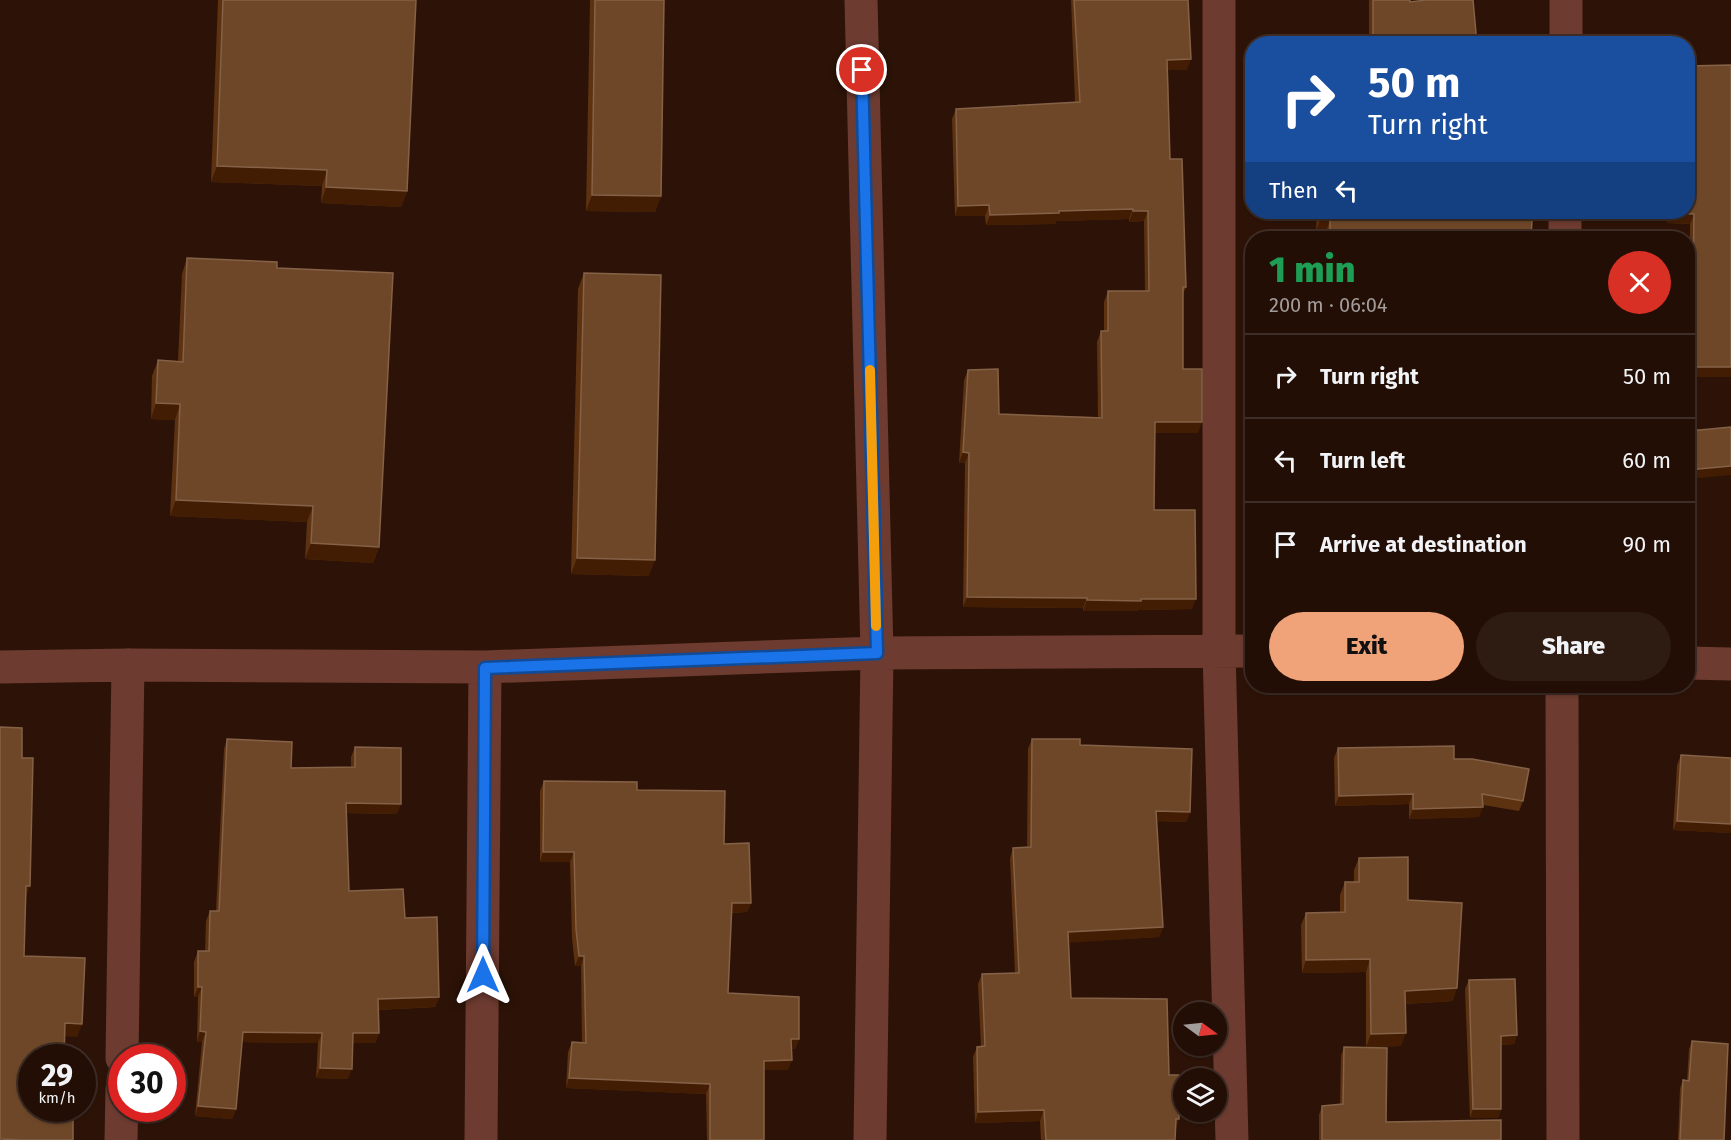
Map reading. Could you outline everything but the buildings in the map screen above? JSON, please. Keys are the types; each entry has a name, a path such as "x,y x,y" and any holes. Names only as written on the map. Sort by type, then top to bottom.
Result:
{"street":[{"path":"861,0 877,653 870,1140"},
{"path":"1220,0 1219,650 1232,1140"},
{"path":"1566,0 1566,36"},
{"path":"0,667 128,665 485,668 877,653 1245,651"},
{"path":"1695,663 1731,664"},
{"path":"122,1044 128,665"},
{"path":"481,1140 485,668"},
{"path":"1562,693 1563,1140"},
{"path":"121,1122 121,1140"}],"slow traffic":[{"path":"870,370 876,626"}],"route":[{"path":"483,975 485,668 877,653 862,70"}]}
